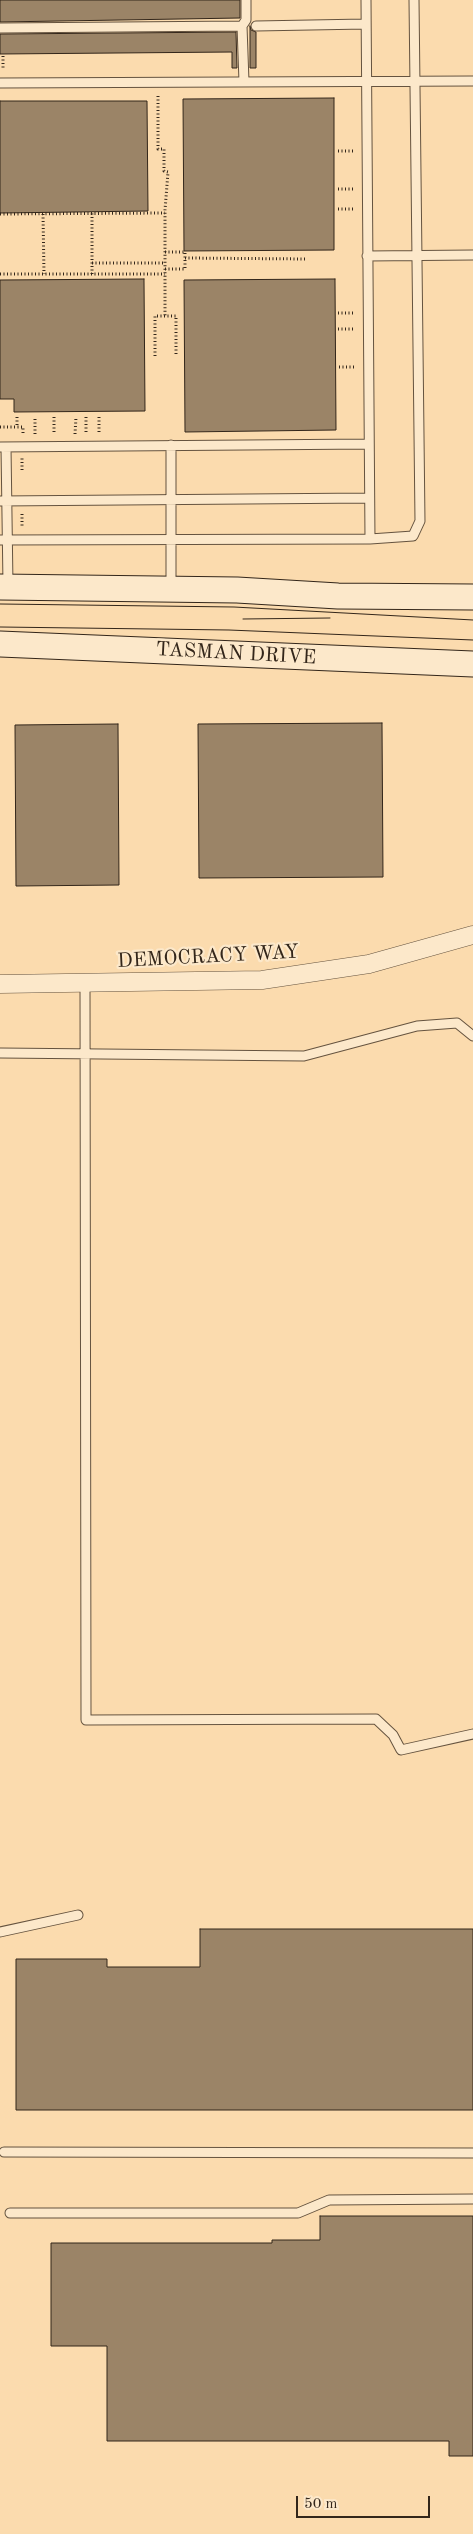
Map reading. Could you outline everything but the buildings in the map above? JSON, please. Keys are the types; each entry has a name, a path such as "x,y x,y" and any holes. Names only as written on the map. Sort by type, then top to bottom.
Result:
{"main road":[{"path":"4,588 237,590 428,598 473,598"},
{"name":"TASMAN DRIVE","path":"0,644 473,664"}],"street":[{"name":"DEMOCRACY WAY","path":"0,984 262,980 363,966 409,955 473,935"}],"lane":[{"path":"244,82 242,26 246,20 246,0"},
{"path":"366,0 370,539"},
{"path":"4,540 171,538 370,539 413,536 420,521 414,0"},
{"path":"256,26 366,24"},
{"path":"0,28 242,26"},
{"path":"0,82 473,81"},
{"path":"367,256 473,254"},
{"path":"4,588 3,447 368,444"},
{"path":"171,445 171,590"},
{"path":"4,501 369,498"},
{"path":"85,984 86,1720 376,1719 393,1735 401,1750 473,1734"},
{"path":"0,1053 304,1056 417,1026 457,1023 473,1036"},
{"path":"0,1932 78,1914"},
{"path":"4,2152 473,2152"},
{"path":"10,2213 298,2212 329,2200 473,2199"}],"path":[{"path":"3,56 3,69"},
{"path":"158,96 158,149 164,149 164,171 168,172 165,213 165,316"},
{"path":"338,150 366,150"},
{"path":"338,189 366,189"},
{"path":"338,209 367,208"},
{"path":"0,214 165,213"},
{"path":"43,214 44,274"},
{"path":"92,214 92,274"},
{"path":"165,252 185,252 185,269 165,269"},
{"path":"185,258 307,258"},
{"path":"92,263 165,263"},
{"path":"0,274 165,274"},
{"path":"338,313 368,313"},
{"path":"155,356 155,316 176,316 176,355"},
{"path":"338,329 368,329"},
{"path":"339,367 368,367"},
{"path":"17,417 17,426"},
{"path":"34,446 35,417"},
{"path":"54,417 54,446"},
{"path":"0,426 23,426 23,434"},
{"path":"22,455 22,470"},
{"path":"22,508 22,530"}],"tram line":[{"path":"0,604 234,607 473,620"},
{"path":"243,619 330,618"},
{"path":"0,627 229,630 473,640"}]}
